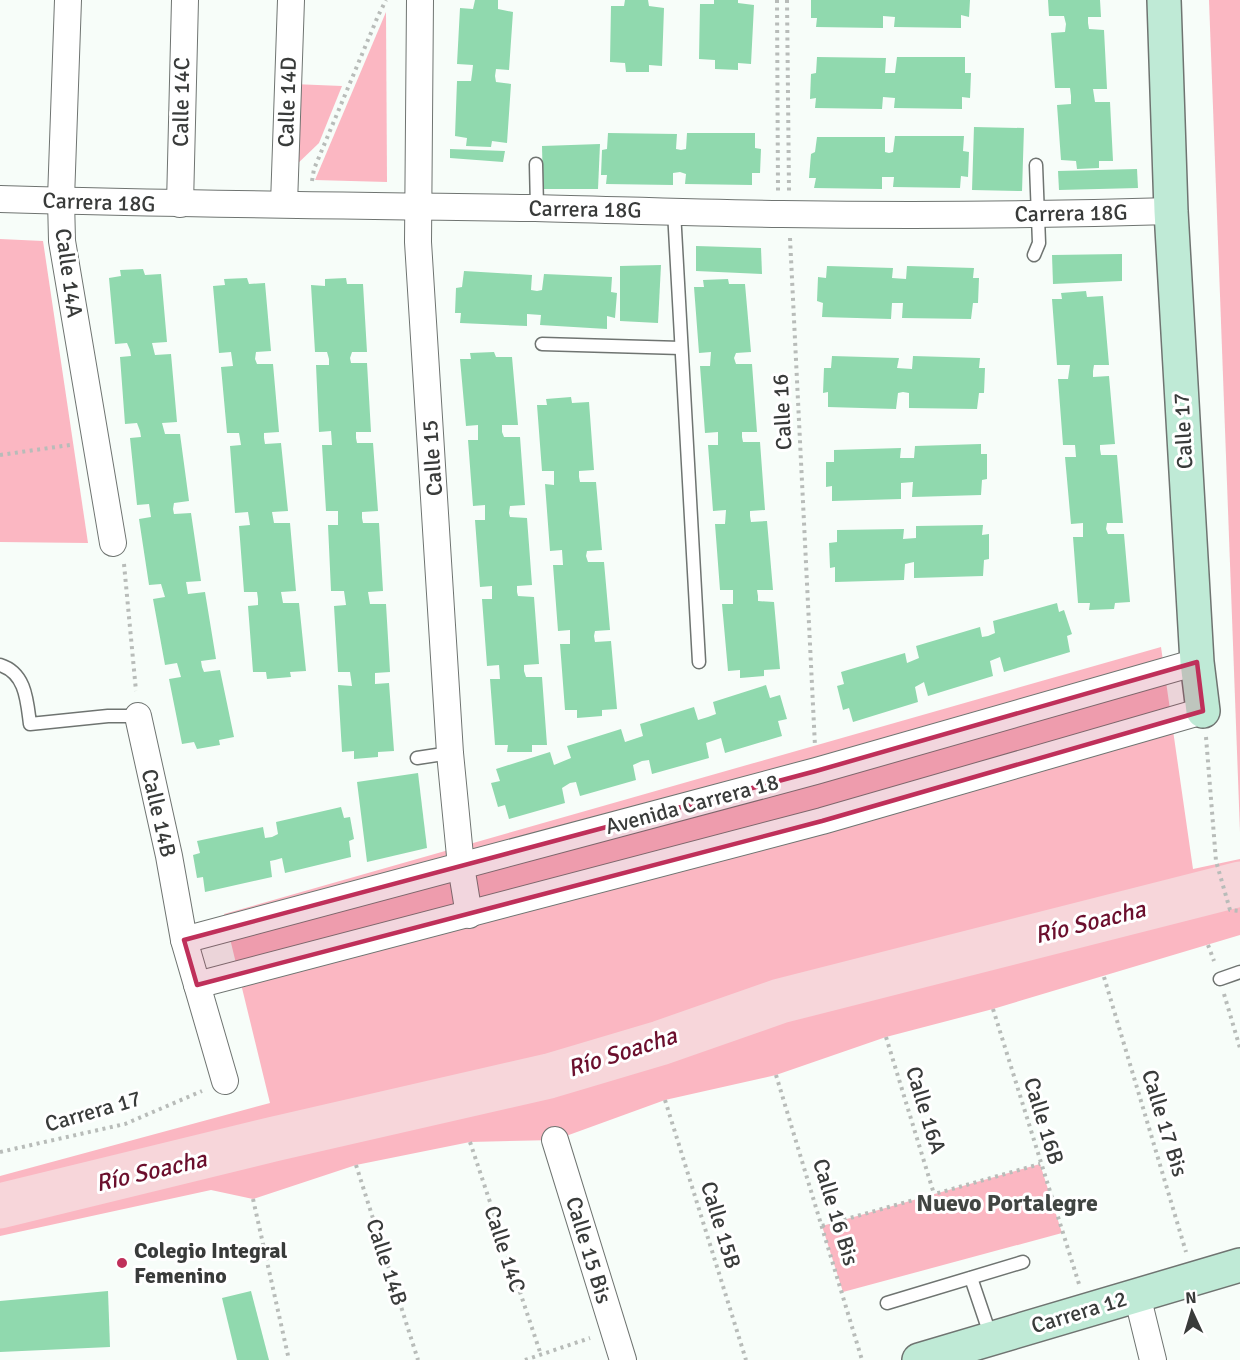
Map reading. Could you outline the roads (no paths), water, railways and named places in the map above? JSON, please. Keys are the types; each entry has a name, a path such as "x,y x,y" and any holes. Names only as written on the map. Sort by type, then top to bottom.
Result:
{"street":[{"name":"Calle 14A","path":"68,0 61,199 62,241 113,543"},
{"path":"175,0 184,0"},
{"name":"Calle 14C","path":"180,204 184,0"},
{"name":"Calle 14D","path":"291,0 295,205"},
{"name":"Calle 15","path":"420,0 418,242 450,753 461,866 470,915"},
{"name":"Calle 17","path":"1164,0 1170,211 1197,662 1203,711"},
{"name":"Carrera 18G","path":"0,199 784,214 1039,215 1170,211"},
{"name":"Avenida Carrera 18","path":"184,940 816,771 1197,662"},
{"path":"197,985 822,821 1203,711"},
{"name":"Calle 14B","path":"138,716 169,856 184,940 225,1081"},
{"name":"Calle 15 Bis","path":"555,1140 623,1360"},
{"name":"Carrera 12","path":"919,1360 1240,1265"},
{"path":"1137,1295 1153,1360"}],"lane":[{"path":"536,164 537,208"},
{"path":"1034,255 1039,243 1036,165"},
{"path":"674,211 699,663"},
{"path":"542,344 681,348"},
{"path":"0,665 7,667 21,681 27,699 30,724 108,716 138,716"},
{"path":"417,758 450,753"},
{"path":"1220,979 1240,972"},
{"path":"887,1303 1023,1262"},
{"path":"971,1278 991,1339"}],"waterway":[{"name":"Río Soacha","path":"0,1206 274,1139 549,1076 660,1043 780,1001 1240,884"}],"place":[{"name":"Colegio Integral Femenino","path":"122,1263"}],"district":[{"name":"Nuevo Portalegre","path":"1007,1203"}]}
